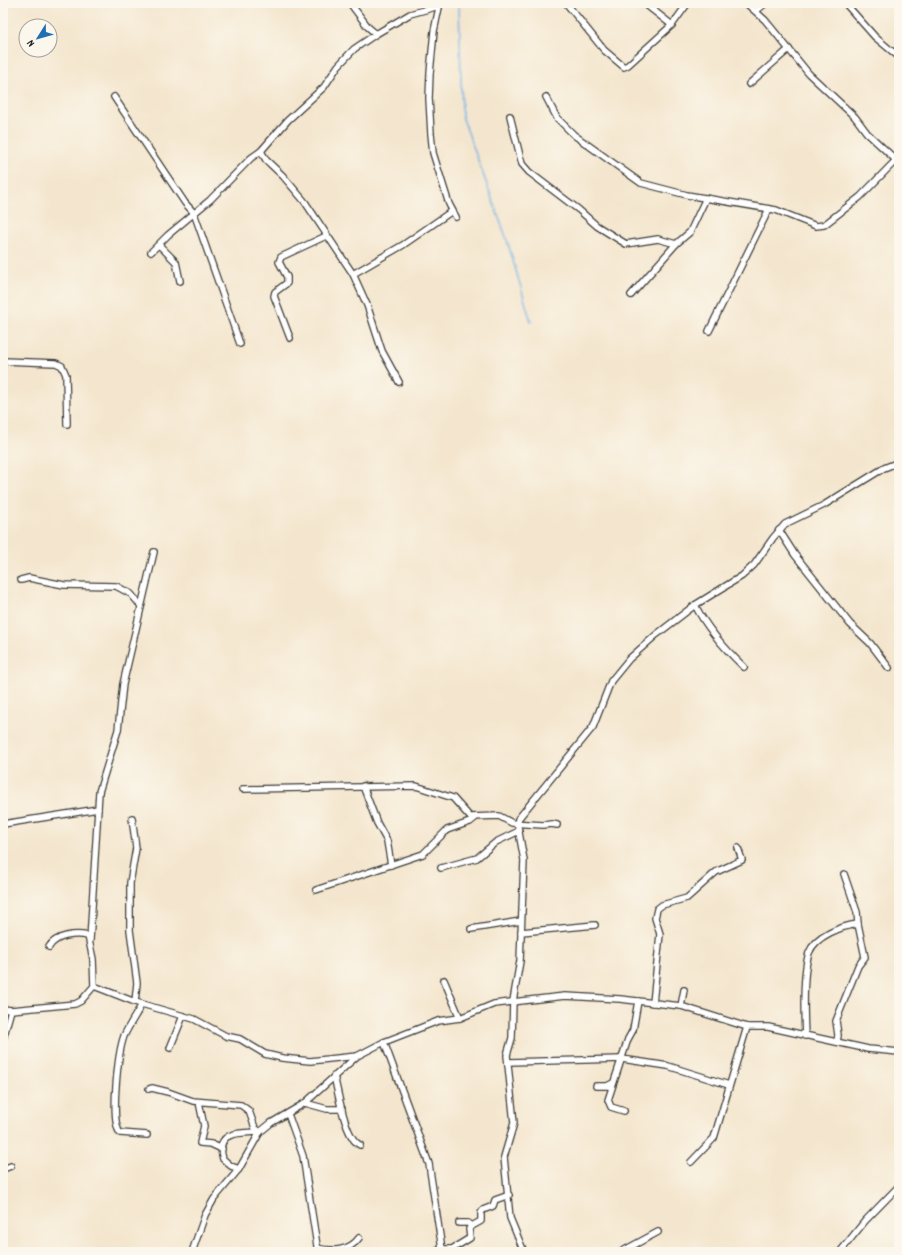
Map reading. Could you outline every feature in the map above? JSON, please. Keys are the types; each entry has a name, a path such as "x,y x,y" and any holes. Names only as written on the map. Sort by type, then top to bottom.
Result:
{"street":[{"path":"350,3 368,27 376,34"},
{"path":"566,3 604,50 624,67 628,66 672,25 688,3"},
{"path":"644,3 672,25"},
{"path":"546,97 557,118 574,135 633,179 641,183 662,190 769,209 816,226 824,225 867,190 897,159 809,74 765,20 746,3"},
{"path":"756,11 766,3"},
{"path":"845,3 875,37 899,57"},
{"path":"151,252 234,176 251,158 261,151 288,120 324,87 338,66 348,55 376,34 410,14 440,4"},
{"path":"440,4 434,32 429,98 433,153 452,211 456,217"},
{"path":"749,84 789,49"},
{"path":"114,97 177,192 194,213 240,344"},
{"path":"510,116 522,164 529,172 579,210 597,226 626,244 658,239 676,244"},
{"path":"261,151 266,160 283,176 305,202 326,236 353,274 368,305 382,351 399,382"},
{"path":"631,295 676,244 690,232 706,198"},
{"path":"709,331 769,209"},
{"path":"353,274 403,246 452,211"},
{"path":"290,338 274,296 275,292 287,283 287,277 278,262 281,257 326,236"},
{"path":"159,245 176,262 180,281"},
{"path":"3,361 56,363 62,366 66,375 67,424"},
{"path":"524,1252 510,1218 509,1195 504,1157 514,1123 507,1055 512,1038 513,1001 520,961 524,860 518,819 593,727 615,675 629,659 656,635 695,605 742,576 754,565 779,530 794,519 830,501 884,468 899,462"},
{"path":"779,530 795,555 850,624 870,643 889,668"},
{"path":"3,1009 12,1010 75,1004 80,1001 94,986 90,940 99,792 118,730 123,684 154,552"},
{"path":"21,580 29,578 64,585 116,586 131,594 141,606"},
{"path":"695,605 702,620 718,642 744,667"},
{"path":"363,786 376,823 387,841 391,864"},
{"path":"243,788 416,786 453,798 470,817 499,816 512,823 518,822 557,825"},
{"path":"3,824 98,809"},
{"path":"132,818 136,848 130,883 130,930 137,983 135,1002"},
{"path":"316,890 423,854 447,830 470,822 475,818"},
{"path":"441,868 477,858 496,842 519,831"},
{"path":"653,1003 660,934 656,918 657,909 662,905 687,898 716,872 742,860 738,848"},
{"path":"837,1042 838,1035 836,1020 858,966 865,957 857,912 844,874"},
{"path":"471,929 521,921"},
{"path":"805,1036 806,967 810,952 823,937 843,926 858,924"},
{"path":"521,932 595,925"},
{"path":"49,947 58,939 74,935 88,936 90,940"},
{"path":"444,980 460,1018"},
{"path":"94,986 135,1002 194,1019 226,1036 240,1039 265,1054 282,1058 310,1061 358,1056"},
{"path":"681,1006 684,990"},
{"path":"192,1252 204,1215 214,1199 239,1169 260,1132 271,1123 305,1103 358,1056 384,1042 438,1022 460,1018 494,1004 566,996 638,1001 681,1006 747,1027 768,1027 868,1049 899,1052"},
{"path":"624,1111 611,1107 608,1100 628,1039 633,1030 638,1001"},
{"path":"142,1004 124,1037 119,1056 115,1117 117,1129 120,1133 147,1135"},
{"path":"3,1039 12,1010"},
{"path":"170,1048 183,1016"},
{"path":"692,1162 714,1138 747,1027"},
{"path":"384,1042 428,1164 442,1249"},
{"path":"508,1062 622,1059 668,1066 729,1085"},
{"path":"334,1076 342,1109 351,1136 356,1143 360,1145"},
{"path":"596,1086 607,1086 613,1083"},
{"path":"149,1089 152,1088 200,1102 204,1101 241,1105 249,1111 255,1128 260,1132"},
{"path":"200,1102 204,1126 200,1142 211,1144 222,1149"},
{"path":"305,1103 327,1109 342,1109"},
{"path":"288,1114 303,1156 318,1250 343,1249 354,1244 358,1238"},
{"path":"239,1169 231,1166 223,1159 222,1149 228,1136 232,1133 260,1132"},
{"path":"3,1169 11,1166"},
{"path":"840,1252 865,1221 899,1186"},
{"path":"471,1226 481,1221 481,1214 483,1210 493,1206 495,1200 509,1195"},
{"path":"459,1223 468,1223 471,1226"},
{"path":"435,1252 442,1249 452,1249 470,1238 471,1226"},
{"path":"621,1252 658,1232"}],"waterway":[{"path":"459,3 462,116 507,240 531,322"}]}
